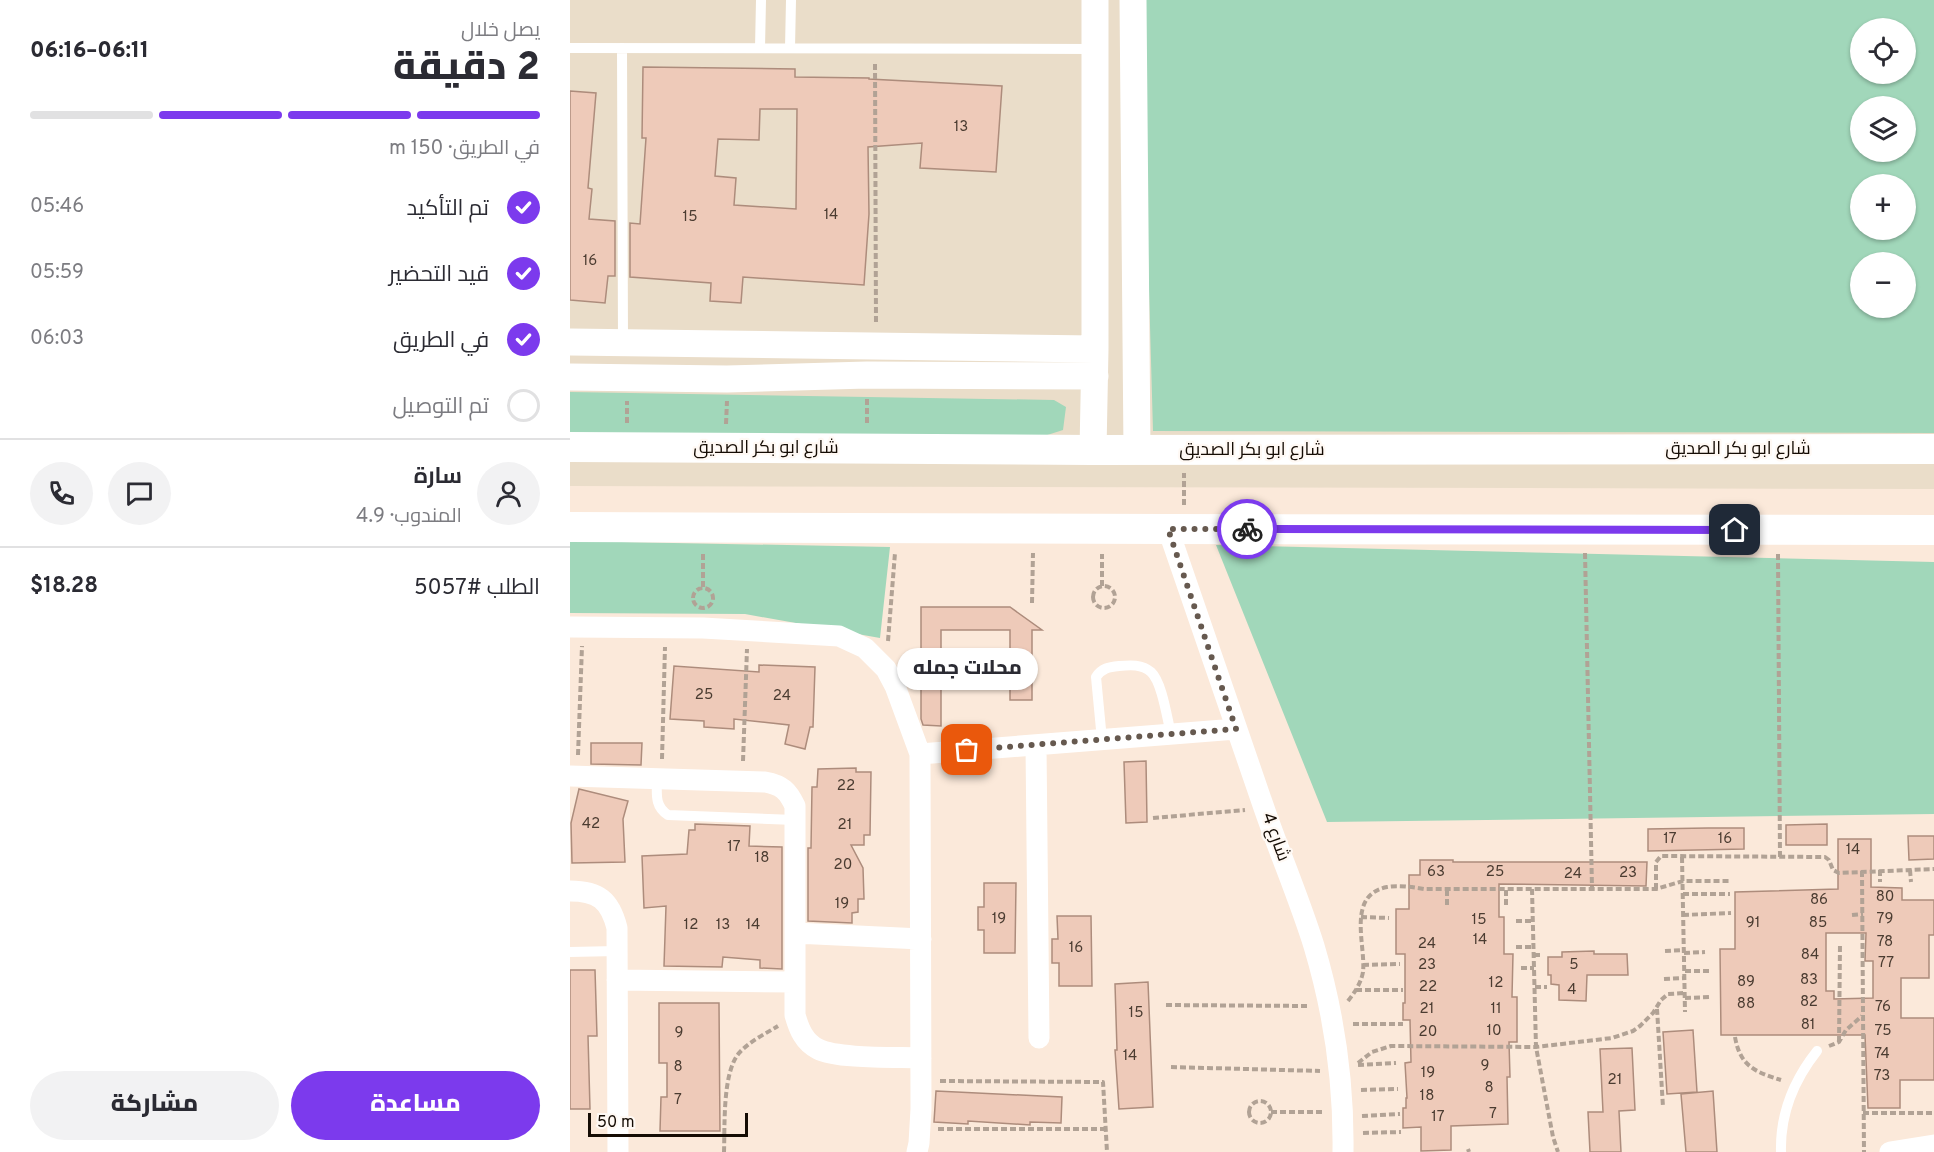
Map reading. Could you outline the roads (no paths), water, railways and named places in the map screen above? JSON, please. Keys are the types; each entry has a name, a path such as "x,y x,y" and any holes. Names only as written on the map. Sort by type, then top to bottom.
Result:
{"main road":[{"name":"شارع ابو بكر الصديق","path":"570,447 1094,450 1934,449"},
{"path":"570,527 1934,530"}],"street":[{"path":"1094,450 1095,0"},
{"path":"1133,0 1137,450"},
{"path":"570,342 1095,349"},
{"path":"570,377 727,379 867,375 1095,376"},
{"name":"شارع 4","path":"1176,529 1236,729 1310,934 1331,1015 1340,1081 1343,1129"},
{"path":"576,627 747,630 839,636 865,648 886,669 896,686 920,754 921,1081 917,1152"},
{"path":"920,754 1236,729"},
{"path":"1036,745 1039,1038"},
{"path":"574,776 765,782 779,785 790,794 795,806 795,1015 802,1035 817,1049 837,1054 921,1058"},
{"path":"570,891 589,892 603,900 613,912 617,928 618,1152"},
{"path":"795,933 921,939"},
{"path":"617,980 795,982"},
{"path":"1890,1152 1934,1145"}],"lane":[{"path":"760,48 761,0"},
{"path":"790,48 791,0"},
{"path":"570,48 1096,49"},
{"path":"622,48 623,343"},
{"path":"1102,740 1096,677 1107,667 1127,665 1140,666 1151,672 1158,683 1171,734"},
{"path":"659,779 658,805 668,815 795,820"},
{"path":"570,952 617,951"},
{"path":"1781,1152 1785,1114 1795,1085 1817,1051"}],"place":[{"name":"محلات جمله","path":"967,750"}]}
